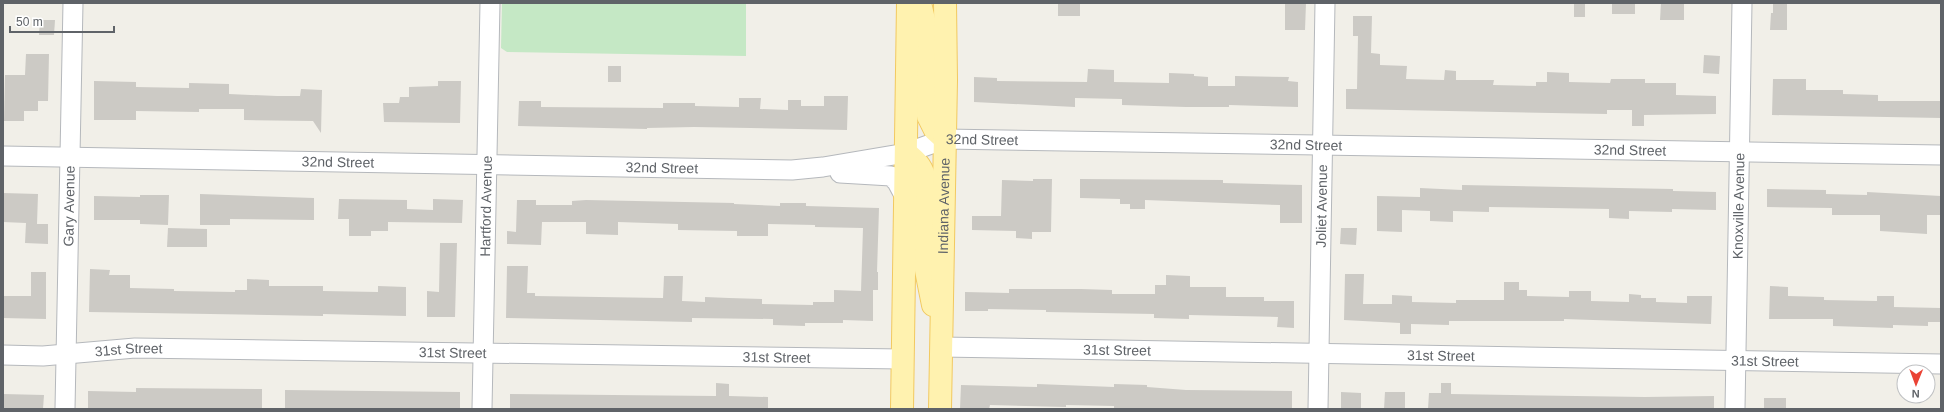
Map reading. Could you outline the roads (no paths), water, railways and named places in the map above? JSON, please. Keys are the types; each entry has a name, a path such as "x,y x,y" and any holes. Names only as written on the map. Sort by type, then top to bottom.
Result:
{"main road":[{"path":"902,409 908,3"},
{"path":"920,3 926,28 928,116 935,130 945,139"},
{"name":"Indiana Avenue","path":"940,409 945,139 945,3"},
{"path":"906,153 920,164 924,171 926,183 926,270 941,347"}],"street":[{"name":"Gary Avenue","path":"66,409 73,3"},
{"name":"Hartford Avenue","path":"482,409 490,3"},
{"name":"Joliet Avenue","path":"1318,409 1324,3"},
{"name":"Knoxville Avenue","path":"1734,409 1742,3"},
{"name":"32nd Street","path":"3,156 792,170 823,167 906,153 945,139 1941,155"},
{"path":"792,170 886,175 895,179 905,197"},
{"name":"31st Street","path":"941,347 1941,364"},
{"name":"31st Street","path":"3,355 44,356 135,348 902,359"}]}
